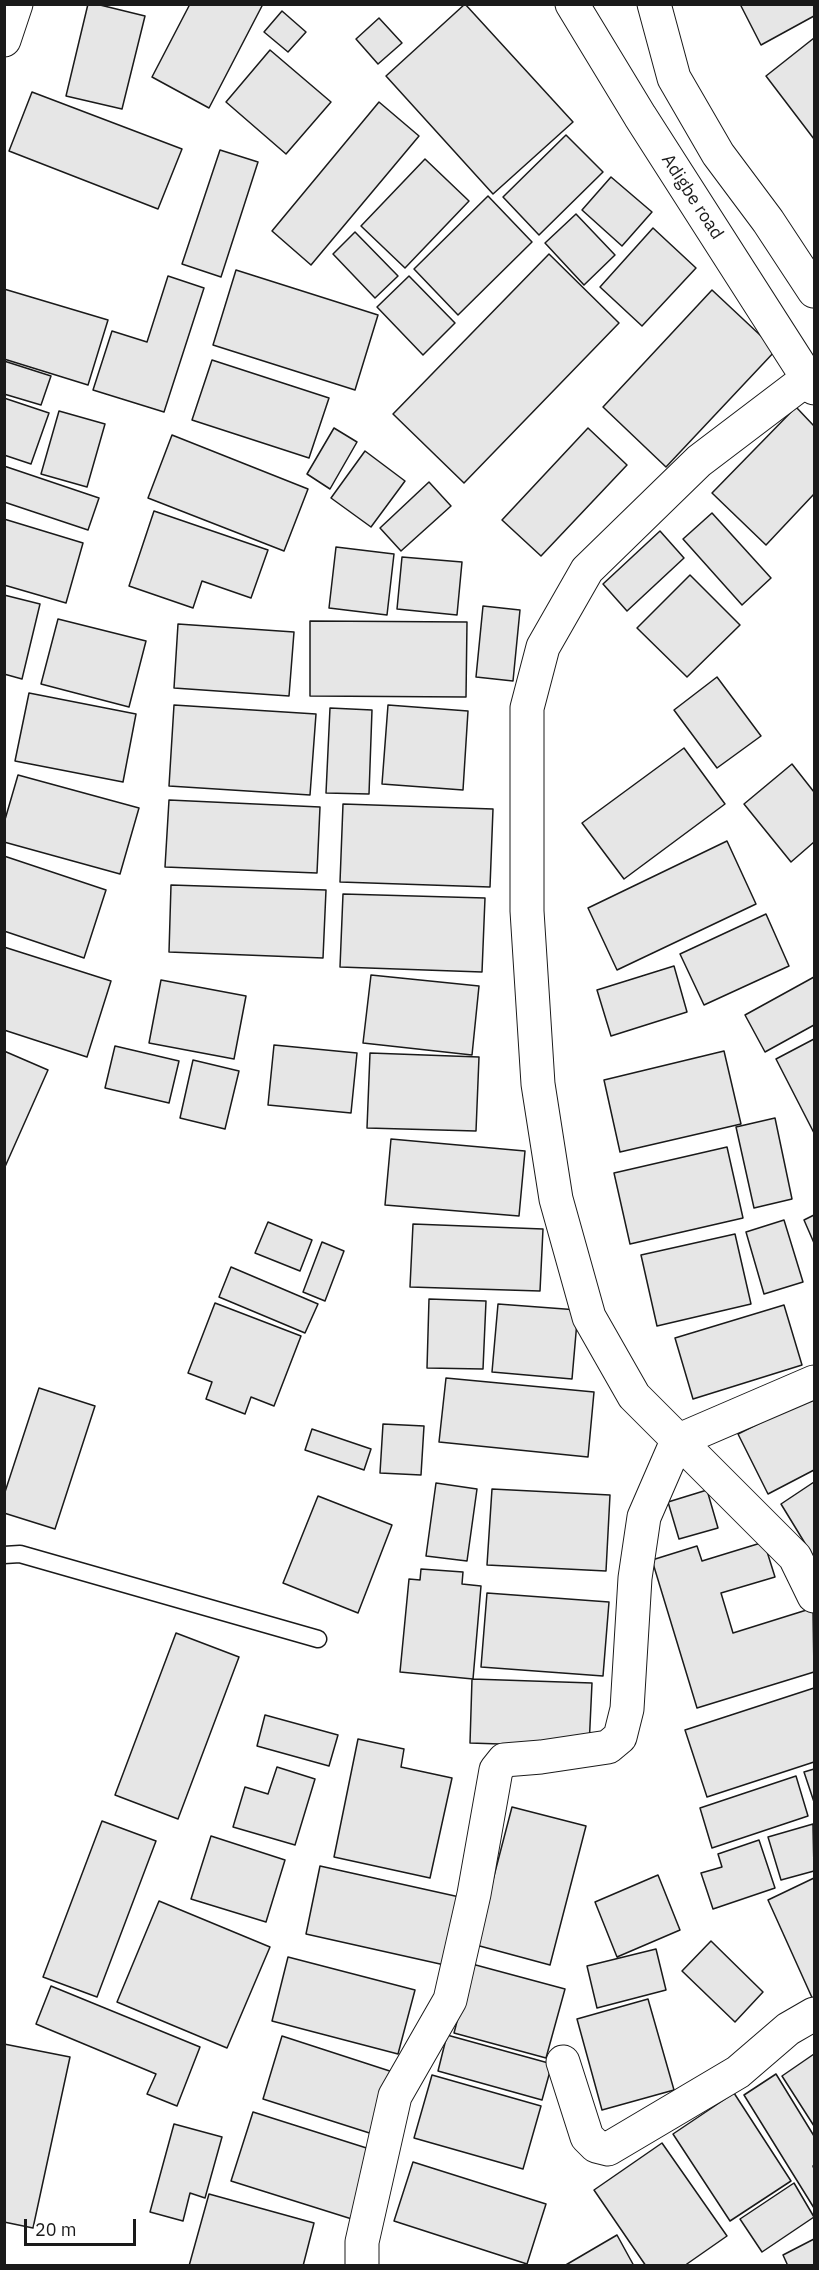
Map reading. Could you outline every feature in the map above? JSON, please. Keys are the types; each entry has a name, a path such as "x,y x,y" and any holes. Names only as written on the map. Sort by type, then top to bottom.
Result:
{"street":[{"path":"4,40 16,4"},
{"name":"Adigbe road","path":"572,4 640,116 811,383"},
{"path":"654,4 674,78 718,154 768,221 814,291"},
{"path":"811,383 699,461 587,570 543,647 527,708 527,911 538,1084 556,1199 589,1317 634,1396 795,1557 814,1596"},
{"path":"362,2265 362,2242 395,2096 450,2000 474,1893 496,1770 504,1760 608,1747 620,1737 627,1709 635,1578 644,1517 677,1441 814,1382"},
{"path":"563,2062 587,2138 596,2146 608,2149 738,2072 788,2029 814,2014"}],"lane":[{"path":"4,1555 20,1554 318,1639"}],"building":[{"path":"88,4 145,16 122,109 66,96"},
{"path":"190,4 263,4 209,108 152,77"},
{"path":"465,4 573,122 493,194 386,76"},
{"path":"740,4 814,4 814,16 761,45"},
{"path":"282,11 306,32 288,52 264,32"},
{"path":"379,18 402,43 378,64 356,39"},
{"path":"814,38 814,139 766,76"},
{"path":"270,50 331,102 286,154 226,102"},
{"path":"32,92 182,149 158,209 9,151"},
{"path":"379,102 419,136 311,265 272,231"},
{"path":"566,135 603,172 539,235 503,197"},
{"path":"220,150 258,162 221,277 182,264"},
{"path":"425,159 469,201 405,268 361,226"},
{"path":"611,177 652,212 622,246 582,210"},
{"path":"488,196 532,242 458,315 414,269"},
{"path":"576,214 615,255 584,285 545,243"},
{"path":"653,228 696,268 642,326 600,287"},
{"path":"355,232 398,276 375,298 333,254"},
{"path":"549,254 619,323 464,483 393,414"},
{"path":"236,270 378,315 355,390 213,345"},
{"path":"168,276 204,288 164,412 93,390 112,331 147,342"},
{"path":"409,276 455,323 423,355 377,307"},
{"path":"4,289 108,320 88,385 4,359"},
{"path":"712,290 776,350 666,467 603,407"},
{"path":"212,360 329,398 309,458 192,420"},
{"path":"4,361 51,376 41,405 4,394"},
{"path":"4,398 49,413 31,464 4,455"},
{"path":"796,407 814,426 814,494 766,545 712,493"},
{"path":"59,411 105,424 87,487 41,474"},
{"path":"334,428 357,442 330,489 307,474"},
{"path":"588,428 627,465 541,556 502,520"},
{"path":"172,435 308,489 284,551 148,498"},
{"path":"365,451 405,481 371,527 331,498"},
{"path":"4,466 99,498 88,530 4,502"},
{"path":"429,482 451,506 401,551 380,528"},
{"path":"154,511 268,550 251,598 202,581 193,608 129,586"},
{"path":"712,513 771,578 742,605 683,539"},
{"path":"4,519 83,543 66,603 4,585"},
{"path":"660,531 684,558 627,611 603,584"},
{"path":"336,547 394,554 387,615 329,608"},
{"path":"402,557 462,562 457,615 397,609"},
{"path":"690,575 740,625 687,677 637,628"},
{"path":"4,595 40,604 22,679 4,674"},
{"path":"483,606 520,610 513,681 476,677"},
{"path":"58,619 146,641 129,707 41,684"},
{"path":"310,621 467,622 466,697 310,696"},
{"path":"178,624 294,632 289,696 174,688"},
{"path":"717,677 761,736 717,768 674,710"},
{"path":"29,693 136,714 123,782 15,761"},
{"path":"174,705 316,714 310,795 169,786"},
{"path":"388,705 468,711 463,790 382,784"},
{"path":"330,708 372,710 369,794 326,793"},
{"path":"684,748 725,804 624,879 582,823"},
{"path":"792,764 814,792 814,842 791,862 744,804"},
{"path":"18,775 139,808 120,874 4,842 4,823"},
{"path":"169,800 320,807 317,873 165,867"},
{"path":"343,804 493,809 490,887 340,882"},
{"path":"727,841 756,904 617,970 588,908"},
{"path":"4,856 106,890 84,958 4,931"},
{"path":"171,885 326,890 323,958 169,952"},
{"path":"343,894 485,898 482,972 340,967"},
{"path":"766,914 789,966 704,1005 680,954"},
{"path":"4,947 111,981 87,1057 4,1030"},
{"path":"674,966 687,1012 611,1036 597,990"},
{"path":"371,975 479,986 472,1055 363,1043"},
{"path":"814,977 814,1025 765,1052 745,1015"},
{"path":"161,980 246,996 234,1059 149,1043"},
{"path":"814,1039 814,1133 776,1059"},
{"path":"274,1045 357,1053 351,1113 268,1105"},
{"path":"115,1046 179,1061 169,1103 105,1088"},
{"path":"4,1051 48,1070 4,1169"},
{"path":"724,1051 741,1124 620,1152 604,1080"},
{"path":"370,1053 479,1057 476,1131 367,1128"},
{"path":"193,1060 239,1071 225,1129 180,1118"},
{"path":"775,1118 792,1199 754,1208 736,1127"},
{"path":"391,1139 525,1151 519,1216 385,1205"},
{"path":"727,1147 743,1218 630,1244 614,1173"},
{"path":"814,1215 814,1243 804,1220"},
{"path":"784,1220 803,1282 764,1294 746,1232"},
{"path":"268,1222 312,1240 300,1271 255,1253"},
{"path":"413,1224 543,1229 540,1291 410,1287"},
{"path":"735,1234 751,1304 657,1326 641,1255"},
{"path":"322,1242 344,1251 325,1301 303,1292"},
{"path":"231,1267 318,1304 305,1333 219,1297"},
{"path":"429,1299 486,1301 483,1369 427,1368"},
{"path":"215,1303 301,1336 274,1406 251,1397 245,1414 206,1399 212,1382 188,1373"},
{"path":"498,1304 578,1310 572,1379 492,1372"},
{"path":"784,1305 802,1365 693,1399 675,1338"},
{"path":"446,1378 594,1392 588,1457 439,1442"},
{"path":"39,1388 95,1406 55,1529 4,1513 4,1495"},
{"path":"814,1396 814,1470 768,1494 738,1434"},
{"path":"383,1424 424,1426 421,1475 380,1473"},
{"path":"312,1429 371,1449 364,1470 305,1450"},
{"path":"814,1482 814,1558 781,1504"},
{"path":"436,1483 477,1489 467,1561 426,1556"},
{"path":"492,1489 610,1495 606,1571 487,1565"},
{"path":"707,1490 718,1528 679,1539 668,1502"},
{"path":"318,1496 392,1525 358,1613 283,1583"},
{"path":"764,1542 775,1577 721,1593 733,1633 813,1608 814,1672 697,1708 652,1560 697,1546 702,1561"},
{"path":"421,1569 463,1572 462,1584 481,1586 473,1679 400,1672 409,1579 420,1580"},
{"path":"487,1593 609,1602 603,1676 481,1667"},
{"path":"176,1633 239,1657 178,1819 115,1795"},
{"path":"472,1679 592,1683 589,1747 470,1743"},
{"path":"814,1688 814,1762 707,1797 685,1730"},
{"path":"265,1715 338,1735 329,1766 257,1746"},
{"path":"358,1739 404,1749 401,1767 452,1778 430,1878 334,1857"},
{"path":"277,1767 315,1779 295,1845 233,1827 245,1787 268,1794"},
{"path":"814,1769 814,1802 804,1772"},
{"path":"796,1776 808,1816 712,1848 700,1808"},
{"path":"512,1807 586,1826 550,1965 476,1945"},
{"path":"102,1821 156,1841 97,1997 43,1977"},
{"path":"813,1824 814,1871 781,1880 768,1837"},
{"path":"211,1836 285,1860 266,1922 191,1899"},
{"path":"759,1840 775,1888 713,1909 701,1873 722,1867 718,1854"},
{"path":"320,1866 464,1898 449,1966 306,1934"},
{"path":"658,1875 680,1930 617,1957 595,1902"},
{"path":"814,1878 814,2002 768,1900"},
{"path":"159,1901 270,1947 227,2048 117,2002"},
{"path":"711,1941 763,1992 735,2022 682,1971"},
{"path":"656,1949 666,1990 597,2008 587,1966"},
{"path":"288,1957 415,1990 398,2054 272,2021"},
{"path":"472,1964 565,1989 546,2058 454,2033"},
{"path":"51,1986 200,2047 177,2106 147,2094 156,2074 36,2024"},
{"path":"648,1999 674,2090 602,2110 577,2019"},
{"path":"447,2035 552,2064 542,2100 438,2071"},
{"path":"282,2036 402,2075 382,2137 263,2099"},
{"path":"4,2044 70,2057 33,2228 4,2222"},
{"path":"814,2054 814,2126 782,2076"},
{"path":"776,2074 814,2136 814,2208 744,2095"},
{"path":"432,2075 541,2106 523,2169 414,2138"},
{"path":"734,2093 791,2181 730,2221 673,2134"},
{"path":"253,2112 376,2151 355,2220 231,2181"},
{"path":"174,2124 222,2137 205,2198 190,2193 183,2221 150,2212"},
{"path":"662,2143 727,2236 684,2266 646,2266 594,2190"},
{"path":"413,2162 546,2204 527,2264 394,2221"},
{"path":"794,2183 814,2217 762,2252 740,2219"},
{"path":"209,2194 314,2223 303,2266 189,2266"},
{"path":"617,2235 634,2266 564,2266"},
{"path":"814,2239 814,2266 788,2266 783,2255"}]}
